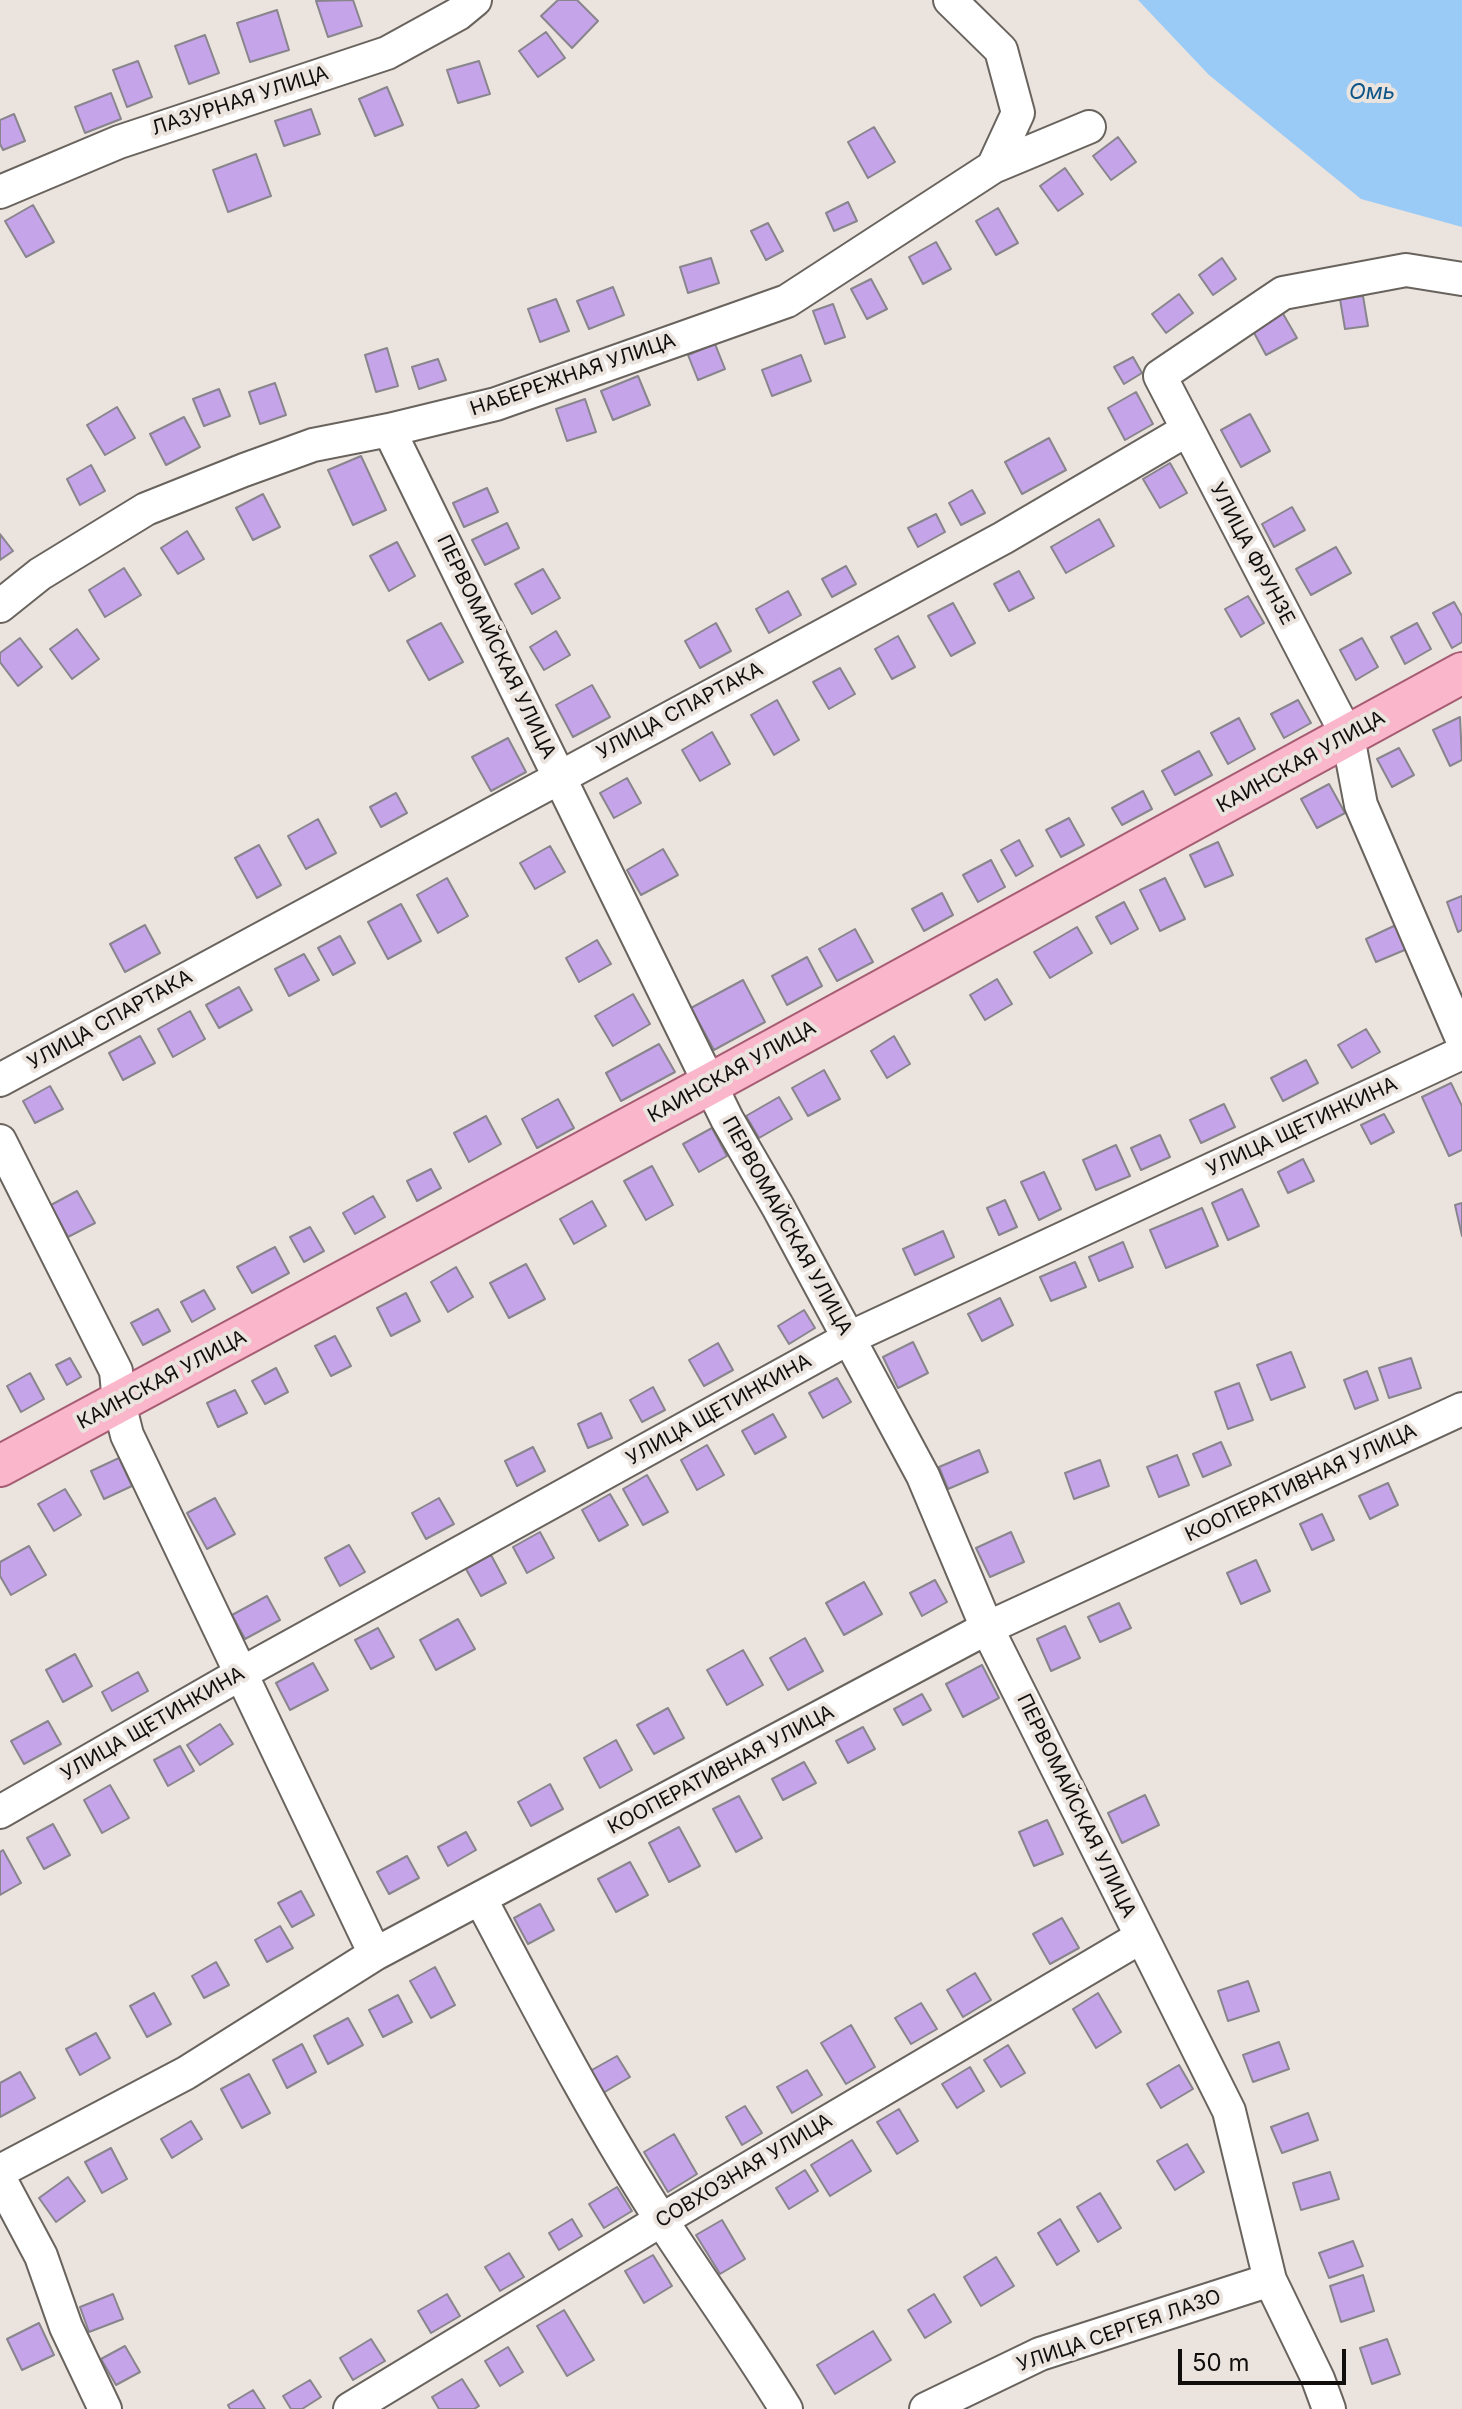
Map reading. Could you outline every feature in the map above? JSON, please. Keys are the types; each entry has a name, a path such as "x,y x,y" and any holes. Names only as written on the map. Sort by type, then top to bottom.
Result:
{"main road":[{"name":"КАИНСКАЯ УЛИЦА","path":"0,1466 710,1084 1462,673"}],"street":[{"name":"ЛАЗУРНАЯ УЛИЦА","path":"0,192 119,142 387,53 458,14 475,0"},
{"path":"950,0 1001,50 1018,113 993,167"},
{"name":"НАБЕРЕЖНАЯ УЛИЦА","path":"0,606 40,574 146,509 313,445 496,404 787,301 993,167 1089,127"},
{"name":"УЛИЦА ФРУНЗЕ","path":"1462,279 1406,270 1283,293 1160,376 1348,737 1361,805 1462,1039"},
{"name":"ПЕРВОМАЙСКАЯ УЛИЦА","path":"389,430 710,1084 923,1476 987,1628 1229,2111 1270,2280 1318,2379 1329,2409"},
{"name":"УЛИЦА СПАРТАКА","path":"0,1080 1003,538 1187,430"},
{"name":"УЛИЦА ЩЕТИНКИНА","path":"0,1812 242,1673 849,1338 1462,1053"},
{"path":"0,1141 116,1371 119,1403 127,1435 375,1954"},
{"name":"КООПЕРАТИВНАЯ УЛИЦА","path":"0,2171 186,2073 375,1954 987,1628 1462,1409"},
{"path":"480,1898 601,2121 661,2220 743,2338 786,2409"},
{"name":"СОВХОЗНАЯ УЛИЦА","path":"350,2409 661,2220 1141,1937"},
{"path":"0,2179 41,2256 66,2327 105,2409"},
{"name":"УЛИЦА СЕРГЕЯ ЛАЗО","path":"926,2409 1040,2354 1270,2280"}],"water":[{"name":"Омь","path":"1138,0 1462,0 1462,227 1361,199 1209,75"}],"building":[{"path":"353,0 362,26 328,37 316,1"},
{"path":"558,0 577,0 598,21 572,48 541,16"},
{"path":"277,10 289,50 250,62 237,23"},
{"path":"546,32 565,58 538,77 519,51"},
{"path":"205,35 219,73 189,84 175,46"},
{"path":"138,61 152,97 127,107 113,70"},
{"path":"479,61 490,94 458,103 447,70"},
{"path":"387,87 403,125 375,136 359,99"},
{"path":"111,93 121,119 85,133 75,107"},
{"path":"311,109 320,134 284,146 275,121"},
{"path":"14,114 25,141 3,150 0,120"},
{"path":"874,127 895,162 868,178 848,142"},
{"path":"1118,137 1136,162 1111,180 1093,156"},
{"path":"256,154 271,196 228,212 213,170"},
{"path":"1065,168 1083,194 1058,211 1040,186"},
{"path":"848,202 857,221 834,231 826,213"},
{"path":"33,205 54,242 26,257 5,221"},
{"path":"998,208 1018,243 996,255 976,221"},
{"path":"768,223 783,251 766,260 751,231"},
{"path":"936,242 951,269 923,284 909,257"},
{"path":"711,258 719,283 688,293 680,267"},
{"path":"1222,258 1236,279 1213,295 1199,275"},
{"path":"871,279 887,309 867,319 851,289"},
{"path":"613,287 624,315 589,329 577,301"},
{"path":"1179,294 1193,313 1166,333 1152,314"},
{"path":"1363,296 1368,326 1345,329 1340,299"},
{"path":"556,299 569,331 540,342 528,309"},
{"path":"833,304 845,337 825,344 813,311"},
{"path":"1282,312 1297,338 1266,355 1252,329"},
{"path":"715,344 725,369 698,380 688,355"},
{"path":"387,348 398,386 376,392 365,355"},
{"path":"801,355 811,381 772,396 762,370"},
{"path":"1133,357 1142,373 1124,384 1114,367"},
{"path":"438,359 446,380 419,389 412,367"},
{"path":"638,376 650,405 613,420 601,391"},
{"path":"275,383 286,415 260,424 249,392"},
{"path":"219,389 230,416 204,426 193,399"},
{"path":"1136,392 1153,424 1125,440 1108,408"},
{"path":"585,399 596,432 567,441 556,409"},
{"path":"117,407 135,438 105,455 87,425"},
{"path":"1250,414 1270,451 1241,467 1221,430"},
{"path":"184,417 200,447 166,465 150,434"},
{"path":"1049,438 1066,470 1022,494 1005,462"},
{"path":"361,456 386,510 353,525 328,470"},
{"path":"1170,463 1187,493 1160,508 1143,479"},
{"path":"91,465 105,491 80,505 67,479"},
{"path":"487,488 498,512 464,527 453,503"},
{"path":"972,490 985,513 961,525 949,503"},
{"path":"263,494 280,527 253,540 236,508"},
{"path":"1292,507 1305,530 1274,547 1262,524"},
{"path":"936,514 945,532 918,547 908,528"},
{"path":"1099,519 1114,546 1066,573 1051,547"},
{"path":"507,523 519,548 485,565 472,540"},
{"path":"187,531 204,559 178,574 161,548"},
{"path":"0,534 13,551 0,560"},
{"path":"397,542 415,576 389,591 370,556"},
{"path":"1336,547 1351,573 1311,595 1296,569"},
{"path":"846,566 856,584 832,597 822,579"},
{"path":"124,568 141,595 105,617 89,590"},
{"path":"543,569 560,598 532,614 515,584"},
{"path":"1019,571 1034,598 1009,611 994,584"},
{"path":"788,591 801,615 769,633 756,609"},
{"path":"1248,596 1264,623 1241,637 1225,609"},
{"path":"1454,602 1462,616 1462,642 1452,648 1433,613"},
{"path":"953,603 975,643 951,656 928,616"},
{"path":"441,623 463,662 429,680 407,641"},
{"path":"716,623 731,651 700,668 685,641"},
{"path":"1417,623 1431,649 1405,664 1391,637"},
{"path":"77,629 99,659 72,679 50,649"},
{"path":"556,631 570,655 544,670 530,647"},
{"path":"898,636 915,667 892,679 875,649"},
{"path":"20,638 42,667 18,686 0,662 0,653"},
{"path":"1362,638 1378,667 1356,680 1340,650"},
{"path":"840,668 855,694 829,709 813,682"},
{"path":"592,685 610,717 573,737 556,705"},
{"path":"777,700 799,740 774,755 751,715"},
{"path":"1298,700 1311,723 1284,738 1271,714"},
{"path":"1460,717 1462,760 1450,766 1433,730"},
{"path":"1239,718 1255,749 1228,764 1211,733"},
{"path":"712,732 730,764 700,781 682,750"},
{"path":"508,738 526,772 491,791 472,757"},
{"path":"1399,748 1414,775 1392,787 1377,759"},
{"path":"1199,751 1212,775 1175,795 1162,771"},
{"path":"627,778 641,803 614,818 600,793"},
{"path":"1329,784 1345,813 1317,828 1301,799"},
{"path":"1143,791 1152,809 1122,825 1112,808"},
{"path":"396,793 407,813 381,827 370,807"},
{"path":"1069,818 1084,845 1061,857 1046,830"},
{"path":"318,819 336,853 306,869 288,836"},
{"path":"1019,840 1033,866 1016,876 1001,850"},
{"path":"1218,842 1233,875 1205,887 1190,855"},
{"path":"259,845 281,885 257,898 235,858"},
{"path":"550,846 565,872 535,889 520,863"},
{"path":"663,849 678,875 641,895 627,870"},
{"path":"991,860 1005,887 978,902 963,875"},
{"path":"447,878 468,916 438,933 417,895"},
{"path":"1165,878 1185,919 1160,931 1140,890"},
{"path":"942,893 953,915 924,931 912,909"},
{"path":"1462,896 1462,930 1458,932 1447,902"},
{"path":"1124,902 1138,929 1111,944 1096,917"},
{"path":"401,904 421,941 388,959 368,922"},
{"path":"145,925 160,953 125,972 110,944"},
{"path":"1396,925 1407,949 1376,962 1366,939"},
{"path":"1077,927 1092,953 1050,978 1034,952"},
{"path":"855,929 873,962 837,981 819,949"},
{"path":"340,936 355,963 333,975 318,948"},
{"path":"597,940 611,964 579,982 566,958"},
{"path":"304,954 319,980 289,996 275,969"},
{"path":"807,957 822,986 787,1005 772,976"},
{"path":"997,979 1012,1004 985,1020 970,995"},
{"path":"743,980 765,1022 714,1050 691,1008"},
{"path":"239,987 252,1010 219,1028 206,1005"},
{"path":"633,994 650,1024 613,1046 595,1016"},
{"path":"190,1011 205,1039 173,1057 158,1029"},
{"path":"1366,1029 1380,1052 1352,1068 1338,1045"},
{"path":"140,1036 155,1063 123,1080 109,1053"},
{"path":"894,1036 910,1064 887,1078 871,1051"},
{"path":"659,1044 675,1072 621,1101 606,1073"},
{"path":"1306,1060 1318,1083 1283,1101 1271,1078"},
{"path":"824,1070 840,1099 808,1116 792,1088"},
{"path":"1451,1083 1462,1106 1462,1150 1449,1156 1422,1097"},
{"path":"50,1086 63,1109 35,1123 23,1101"},
{"path":"779,1097 792,1119 759,1138 746,1116"},
{"path":"558,1099 574,1128 537,1148 522,1119"},
{"path":"1224,1104 1235,1127 1201,1143 1190,1120"},
{"path":"1384,1114 1394,1132 1371,1144 1361,1125"},
{"path":"486,1116 501,1144 469,1162 454,1133"},
{"path":"712,1128 727,1156 699,1172 683,1144"},
{"path":"1160,1135 1170,1157 1141,1170 1131,1148"},
{"path":"1116,1145 1130,1176 1096,1190 1083,1160"},
{"path":"1303,1159 1314,1181 1288,1193 1278,1172"},
{"path":"652,1166 673,1205 646,1220 624,1181"},
{"path":"431,1169 441,1188 417,1201 407,1181"},
{"path":"1044,1172 1061,1209 1039,1220 1021,1182"},
{"path":"1242,1189 1259,1226 1228,1240 1212,1203"},
{"path":"77,1191 95,1223 68,1237 51,1205"},
{"path":"373,1196 385,1217 355,1234 343,1213"},
{"path":"1005,1200 1017,1227 999,1235 987,1208"},
{"path":"592,1201 606,1226 574,1244 560,1219"},
{"path":"1462,1203 1462,1236 1455,1205"},
{"path":"1202,1208 1218,1246 1166,1268 1150,1230"},
{"path":"310,1227 324,1251 304,1262 290,1237"},
{"path":"943,1231 954,1257 915,1275 903,1249"},
{"path":"1123,1242 1133,1267 1099,1281 1089,1257"},
{"path":"275,1247 289,1273 252,1293 237,1267"},
{"path":"1075,1262 1086,1287 1051,1301 1040,1277"},
{"path":"526,1264 545,1299 509,1318 490,1283"},
{"path":"456,1267 473,1297 448,1312 431,1282"},
{"path":"204,1290 215,1309 192,1322 181,1302"},
{"path":"406,1293 420,1321 391,1336 377,1308"},
{"path":"1000,1298 1013,1325 982,1341 968,1314"},
{"path":"158,1309 170,1331 143,1345 131,1323"},
{"path":"804,1310 815,1328 789,1344 778,1326"},
{"path":"335,1336 351,1366 331,1376 315,1346"},
{"path":"913,1342 928,1373 898,1388 883,1357"},
{"path":"718,1343 733,1370 704,1386 689,1360"},
{"path":"1291,1352 1305,1387 1271,1400 1257,1365"},
{"path":"70,1358 81,1377 67,1385 56,1365"},
{"path":"1411,1358 1421,1388 1389,1398 1379,1368"},
{"path":"276,1368 288,1392 265,1404 252,1381"},
{"path":"1367,1371 1378,1400 1355,1409 1344,1380"},
{"path":"30,1373 44,1399 21,1412 7,1386"},
{"path":"837,1378 851,1402 823,1418 809,1393"},
{"path":"1239,1383 1253,1420 1228,1429 1215,1392"},
{"path":"653,1387 665,1410 642,1422 630,1400"},
{"path":"235,1390 247,1413 218,1427 207,1403"},
{"path":"601,1413 612,1438 588,1448 578,1424"},
{"path":"773,1414 786,1437 755,1454 742,1431"},
{"path":"1221,1442 1231,1465 1203,1477 1193,1454"},
{"path":"707,1445 724,1475 697,1490 681,1460"},
{"path":"533,1447 545,1471 517,1486 505,1461"},
{"path":"979,1450 988,1472 948,1489 939,1467"},
{"path":"1177,1455 1189,1485 1159,1497 1147,1467"},
{"path":"119,1458 132,1486 104,1499 91,1471"},
{"path":"1100,1460 1109,1486 1074,1499 1065,1473"},
{"path":"647,1475 668,1512 643,1525 623,1489"},
{"path":"1388,1483 1398,1505 1370,1519 1359,1496"},
{"path":"65,1489 81,1515 54,1531 38,1504"},
{"path":"610,1494 628,1525 599,1541 582,1510"},
{"path":"215,1498 235,1534 207,1549 187,1513"},
{"path":"439,1498 454,1524 426,1539 412,1513"},
{"path":"1322,1514 1334,1540 1312,1550 1300,1524"},
{"path":"540,1532 554,1558 527,1573 513,1547"},
{"path":"1011,1532 1024,1562 990,1577 976,1548"},
{"path":"349,1545 365,1572 340,1586 325,1558"},
{"path":"29,1546 46,1575 11,1595 0,1576 0,1562"},
{"path":"491,1555 506,1583 481,1596 466,1569"},
{"path":"1256,1560 1270,1591 1241,1604 1227,1573"},
{"path":"935,1580 947,1602 922,1616 910,1593"},
{"path":"864,1582 882,1614 844,1635 826,1603"},
{"path":"267,1596 280,1620 245,1639 232,1615"},
{"path":"1119,1603 1131,1628 1100,1642 1088,1617"},
{"path":"458,1619 475,1649 436,1670 420,1640"},
{"path":"1065,1626 1080,1658 1051,1671 1037,1639"},
{"path":"378,1628 394,1657 371,1669 355,1640"},
{"path":"805,1638 823,1671 788,1690 770,1658"},
{"path":"743,1650 763,1685 727,1705 707,1670"},
{"path":"75,1654 92,1686 63,1702 46,1670"},
{"path":"313,1663 328,1690 290,1710 276,1683"},
{"path":"982,1665 999,1698 963,1717 946,1684"},
{"path":"138,1672 148,1691 112,1711 102,1692"},
{"path":"922,1694 931,1710 903,1725 894,1709"},
{"path":"668,1708 684,1738 654,1754 637,1725"},
{"path":"48,1721 61,1744 24,1764 11,1741"},
{"path":"220,1724 233,1744 200,1765 187,1745"},
{"path":"863,1727 875,1749 848,1763 836,1741"},
{"path":"616,1740 632,1770 600,1788 584,1758"},
{"path":"180,1746 194,1771 168,1786 154,1760"},
{"path":"804,1762 816,1783 783,1800 772,1779"},
{"path":"550,1784 563,1809 531,1826 518,1802"},
{"path":"110,1785 129,1818 102,1833 84,1800"},
{"path":"1145,1795 1159,1825 1122,1843 1108,1813"},
{"path":"739,1796 762,1838 736,1852 713,1809"},
{"path":"1047,1820 1063,1854 1034,1866 1019,1832"},
{"path":"53,1824 70,1855 44,1869 27,1838"},
{"path":"679,1827 700,1866 669,1882 649,1843"},
{"path":"466,1832 476,1850 448,1866 438,1847"},
{"path":"3,1850 21,1883 0,1895 0,1852"},
{"path":"407,1856 419,1878 389,1894 377,1872"},
{"path":"630,1862 648,1895 616,1912 598,1879"},
{"path":"301,1891 314,1915 292,1927 278,1903"},
{"path":"540,1904 554,1930 528,1944 514,1918"},
{"path":"1062,1918 1079,1948 1050,1964 1033,1934"},
{"path":"280,1926 293,1948 267,1962 255,1940"},
{"path":"216,1962 229,1985 204,1998 192,1976"},
{"path":"435,1967 455,2005 431,2018 410,1981"},
{"path":"975,1973 991,2000 963,2017 947,1990"},
{"path":"1248,1981 1259,2011 1228,2021 1218,1991"},
{"path":"154,1993 171,2024 147,2037 130,2006"},
{"path":"1098,1993 1121,2032 1096,2048 1073,2009"},
{"path":"398,1995 412,2022 383,2037 369,2010"},
{"path":"921,2003 937,2029 911,2044 895,2018"},
{"path":"348,2018 363,2045 328,2064 314,2036"},
{"path":"851,2025 875,2067 846,2084 821,2043"},
{"path":"96,2033 110,2058 80,2075 66,2049"},
{"path":"1279,2042 1289,2069 1253,2082 1243,2055"},
{"path":"302,2044 316,2072 287,2088 273,2060"},
{"path":"1008,2045 1025,2073 1001,2087 984,2060"},
{"path":"617,2056 630,2077 603,2093 590,2071"},
{"path":"1179,2065 1193,2089 1161,2108 1147,2084"},
{"path":"970,2067 984,2091 957,2108 942,2084"},
{"path":"807,2070 822,2095 792,2113 777,2087"},
{"path":"20,2072 35,2098 0,2117 0,2083"},
{"path":"249,2074 270,2113 242,2128 221,2089"},
{"path":"745,2106 762,2133 742,2145 726,2117"},
{"path":"899,2109 918,2141 897,2154 877,2122"},
{"path":"1308,2113 1318,2140 1282,2153 1271,2127"},
{"path":"191,2121 202,2139 172,2158 161,2139"},
{"path":"674,2134 697,2174 668,2192 644,2152"},
{"path":"852,2140 871,2171 830,2196 811,2165"},
{"path":"1187,2144 1204,2172 1175,2190 1157,2161"},
{"path":"111,2148 127,2179 102,2193 85,2162"},
{"path":"805,2170 818,2191 789,2209 776,2188"},
{"path":"1330,2172 1339,2199 1301,2210 1293,2183"},
{"path":"68,2177 85,2201 56,2222 39,2198"},
{"path":"617,2187 632,2211 604,2228 589,2204"},
{"path":"1100,2193 1121,2228 1098,2242 1077,2207"},
{"path":"572,2219 582,2236 559,2250 549,2233"},
{"path":"1060,2219 1079,2251 1057,2265 1038,2233"},
{"path":"722,2220 745,2259 720,2274 696,2235"},
{"path":"1353,2241 1363,2266 1329,2278 1319,2253"},
{"path":"509,2253 524,2277 500,2291 485,2267"},
{"path":"653,2255 672,2286 644,2303 625,2271"},
{"path":"996,2257 1014,2286 981,2306 964,2277"},
{"path":"1363,2275 1374,2311 1341,2322 1330,2286"},
{"path":"113,2294 123,2319 89,2332 80,2307"},
{"path":"447,2294 460,2316 431,2333 418,2311"},
{"path":"934,2294 951,2322 925,2338 908,2310"},
{"path":"564,2310 594,2360 567,2376 537,2326"},
{"path":"39,2323 54,2355 22,2370 7,2339"},
{"path":"873,2331 891,2360 835,2394 817,2365"},
{"path":"371,2339 385,2361 353,2380 340,2358"},
{"path":"1387,2339 1400,2374 1372,2384 1360,2348"},
{"path":"125,2346 140,2372 116,2385 101,2359"},
{"path":"508,2347 523,2372 500,2386 485,2361"},
{"path":"462,2379 479,2406 474,2409 439,2409 432,2397"},
{"path":"310,2380 321,2397 302,2409 291,2409 283,2396"},
{"path":"253,2390 265,2409 230,2409 228,2405"}]}
